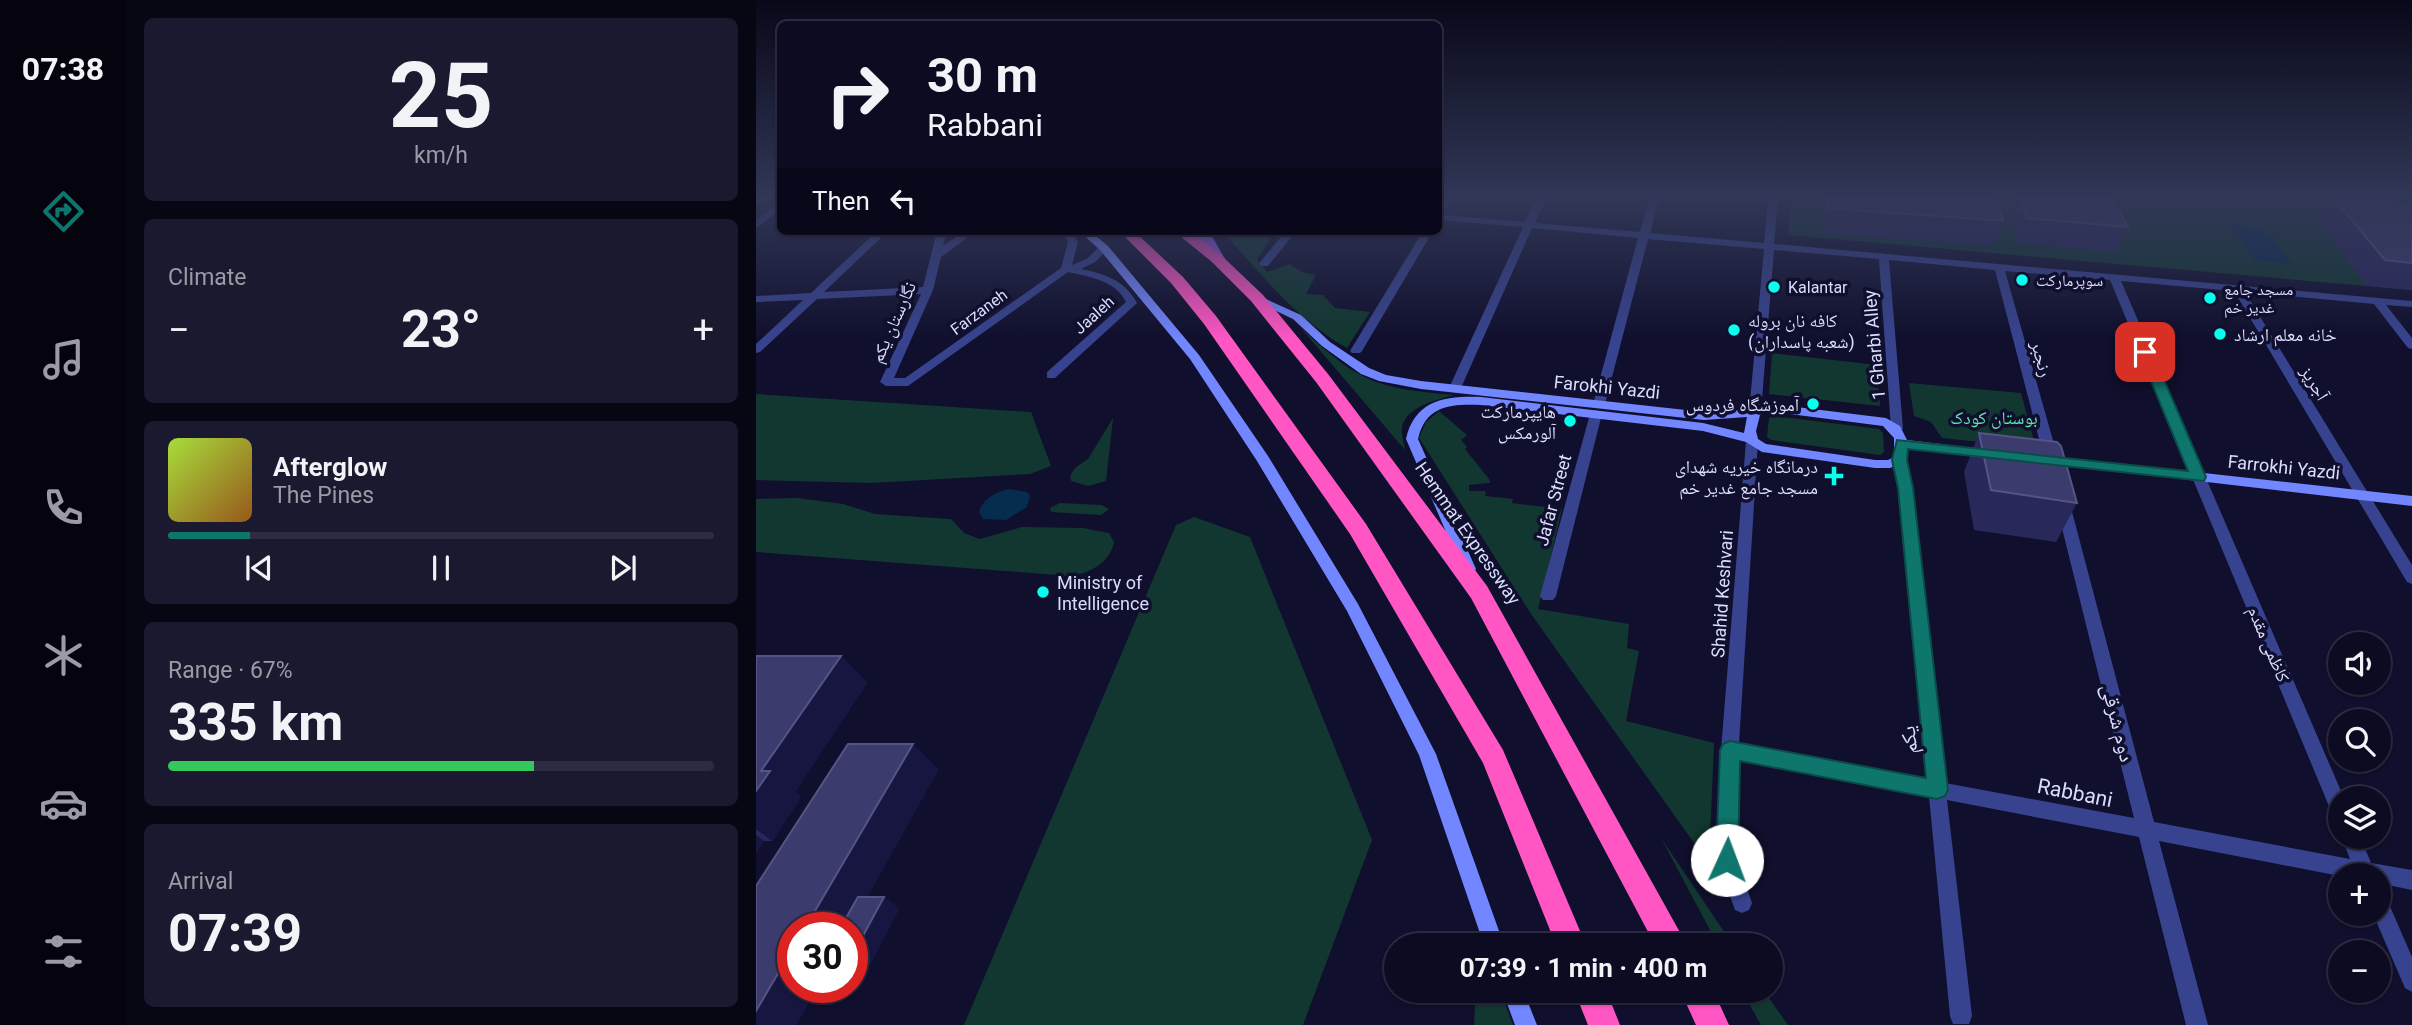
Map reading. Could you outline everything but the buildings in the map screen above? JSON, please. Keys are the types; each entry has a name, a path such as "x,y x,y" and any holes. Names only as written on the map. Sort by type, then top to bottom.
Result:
{"highway":[{"path":"1141,246 1177,280 1210,320 1358,530 1494,758 1566,933"},
{"name":"Hemmat Expressway","path":"1200,246 1257,298 1322,377 1479,593 1665,933"},
{"path":"1595,1003 1604,1025"},
{"path":"1702,1003 1713,1025"}],"main road":[{"path":"1101,246 1195,357 1263,458 1353,608 1427,754 1490,933"},
{"path":"1210,246 1217,259"},
{"name":"Farokhi Yazdi","path":"1257,298 1297,317 1326,344 1365,371 1406,383 1597,409 1703,427 1752,440"},
{"path":"1479,593 1412,439 1418,419 1428,409 1437,405 1467,400 1597,409"},
{"path":"1766,407 1779,407 1873,419 1897,429 1900,452 1890,464 1875,464 1775,452 1760,447 1752,440 1751,420 1755,412 1766,407"},
{"name":"Farokhi Yazdi","path":"1597,409 1703,416 1755,412"},
{"path":"1900,452 2011,456"},
{"name":"Farrokhi Yazdi","path":"2045,460 2412,501"},
{"path":"1517,1003 1526,1025"}],"street":[{"path":"756,349 867,246"},
{"name":"نگارستان یکم","path":"908,382 886,382 928,290 939,246"},
{"path":"937,255 950,246"},
{"path":"1066,269 1072,246"},
{"path":"1264,264 1279,246"},
{"path":"1356,351 1419,246"},
{"path":"1455,388 1519,246"},
{"name":"Jafar Street","path":"1548,596 1640,246"},
{"path":"1757,246 2412,304"},
{"path":"1755,412 1769,247"},
{"name":"Farzaneh","path":"908,382 1066,269 1082,266 1095,259 1104,248"},
{"name":"1 Gharbi Alley","path":"1884,257 1897,429"},
{"name":"رنجبر","path":"1999,267 2045,460"},
{"name":"Jaaleh","path":"1051,375 1132,303 1129,295 1119,285 1095,275 1066,269"},
{"name":"کاظمی مقدم","path":"2114,277 2329,786"},
{"name":"آجرپز","path":"2238,289 2412,578"},
{"path":"756,299 928,290"},
{"path":"2377,301 2412,346"},
{"name":"Shahid Keshvari","path":"1742,903 1727,860 1730,750 1752,440"},
{"name":"یکم","path":"1900,452 1961,1016"},
{"name":"دوم شرقی","path":"2045,460 2058,485 2197,1025"},
{"name":"Rabbani","path":"1730,750 2328,866"},
{"name":"Rabbani","path":"2391,877 2412,880"},
{"path":"2388,926 2412,981"}],"green space":[{"path":"1235,246 1266,246 1257,259 1267,272 1290,264 1302,272 1316,275 1306,294 1323,295 1335,308 1370,312 1347,348 1312,324"},
{"path":"1912,246 2412,246 2412,290"},
{"path":"1300,327 1338,360 1369,379 1404,389 1454,395 1424,405 1410,414 1402,427 1405,450"},
{"path":"1772,353 1877,365 1880,406 1769,394"},
{"name":"بوستان کودک","path":"1909,383 2021,393 2036,448 1942,438 1931,422 1914,416"},
{"path":"756,394 1031,412 1051,466 1030,474 871,483 756,480"},
{"path":"1439,411 1467,435 1461,440 1467,447 1465,449 1489,479 1490,483 1469,485 1469,491 1486,491 1485,496 1513,499 1512,503 1562,509 1538,609 1629,624 1627,648 1639,651 1626,721 1714,743 1709,864 1531,614 1419,438 1426,422"},
{"path":"1773,416 1879,429 1883,433 1884,452 1880,455 1771,440 1767,437 1769,418"},
{"path":"1113,418 1106,481 1088,486 1071,481 1070,476 1075,468 1088,459"},
{"path":"797,498 843,504 875,514 951,519 964,533 980,539 1022,527 1083,528 1109,533 1114,542 1108,556 1098,566 1070,576 756,552 756,499"},
{"path":"1060,503 1101,505 1109,509 1101,515 1051,512 1050,508"},
{"path":"1194,517 1250,537 1372,840 1303,1025 964,1025 1176,525"},
{"path":"1661,838 1725,933 1712,933"},
{"path":"1475,1003 1505,1003 1513,1025 1474,1025"},
{"path":"1749,1003 1772,1003 1788,1025 1761,1025"}],"water":[{"path":"2245,246 2278,246 2292,264 2254,260"},
{"path":"1008,489 1027,492 1030,496 1027,507 1006,520 983,519 979,511 987,499"}],"place":[{"name":"سوپرمارکت","path":"2022,280"},
{"name":"Kalantar","path":"1774,287"},
{"name":"مسجد جامع غدیر خم","path":"2210,298"},
{"name":"کافه نان بروله (شعبه پاسداران)","path":"1734,330"},
{"name":"خانه معلم ارشاد","path":"2220,334"},
{"name":"آموزشگاه فردوس","path":"1813,404"},
{"name":"هایپرمارکت آلورمکس","path":"1570,421"},
{"name":"درمانگاه خیریه شهدای مسجد جامع غدیر خم","path":"1834,476"},
{"name":"Ministry of Intelligence","path":"1043,592"}],"route":[{"path":"1727,860 1730,750 1937,790 1905,488 1899,460 1902,444 2198,477 2145,352"}]}
